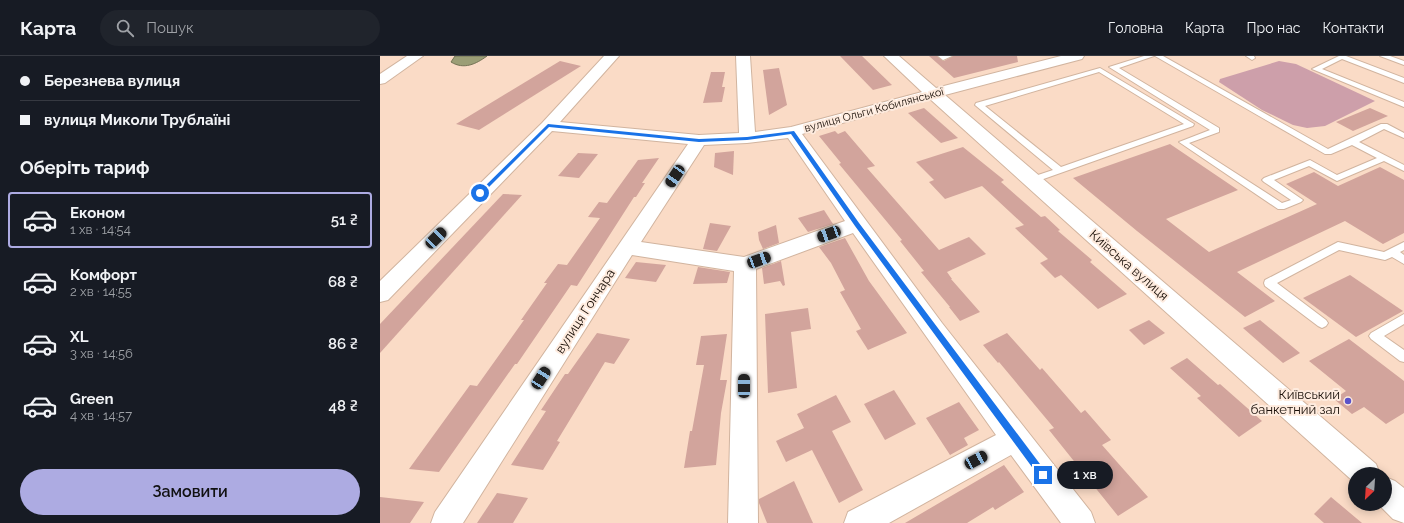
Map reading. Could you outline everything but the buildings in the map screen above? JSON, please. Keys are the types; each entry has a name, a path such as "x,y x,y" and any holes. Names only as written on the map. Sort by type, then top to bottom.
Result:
{"street":[{"path":"380,80 416,56"},
{"path":"380,294 548,126 612,56"},
{"path":"743,56 747,138"},
{"name":"Київська вулиця","path":"892,56 1358,467"},
{"name":"вулиця Ольги Кобилянської","path":"548,126 699,140 747,138 792,132 1077,56"},
{"path":"792,132 857,224 1015,439 1080,523"},
{"name":"вулиця Гончара","path":"446,523 699,140"},
{"path":"627,247 745,265 857,224"},
{"path":"743,523 745,265"},
{"path":"859,523 1015,439"},
{"path":"1392,497 1404,508"}],"lane":[{"path":"941,56 943,58 949,56"},
{"path":"1151,56 1113,67 1216,130 1183,142 1281,207 1298,200 1267,180 1310,163 1337,178 1384,158"},
{"path":"1158,56 1328,152 1384,126 1404,136"},
{"path":"1383,56 1404,63"},
{"path":"1404,81 1342,57 1316,69 1404,105"},
{"path":"1032,180 1190,124 1100,70 980,105 1059,170"},
{"path":"1352,142 1404,168"},
{"path":"1322,323 1269,283 1338,246 1385,256 1404,246"},
{"path":"1392,252 1404,260"},
{"path":"1404,318 1375,336 1404,357"}],"shaded area":[{"path":"455,56 487,56 474,64 461,66 451,62"},
{"path":"1279,61 1296,64 1375,101 1325,126 1307,128 1293,125 1262,110 1219,82 1220,79"}],"place":[{"name":"Київський банкетний зал","path":"1348,401"}],"route":[{"path":"480,193 548,126 699,140 747,138 792,132 857,224 1043,475"}]}
